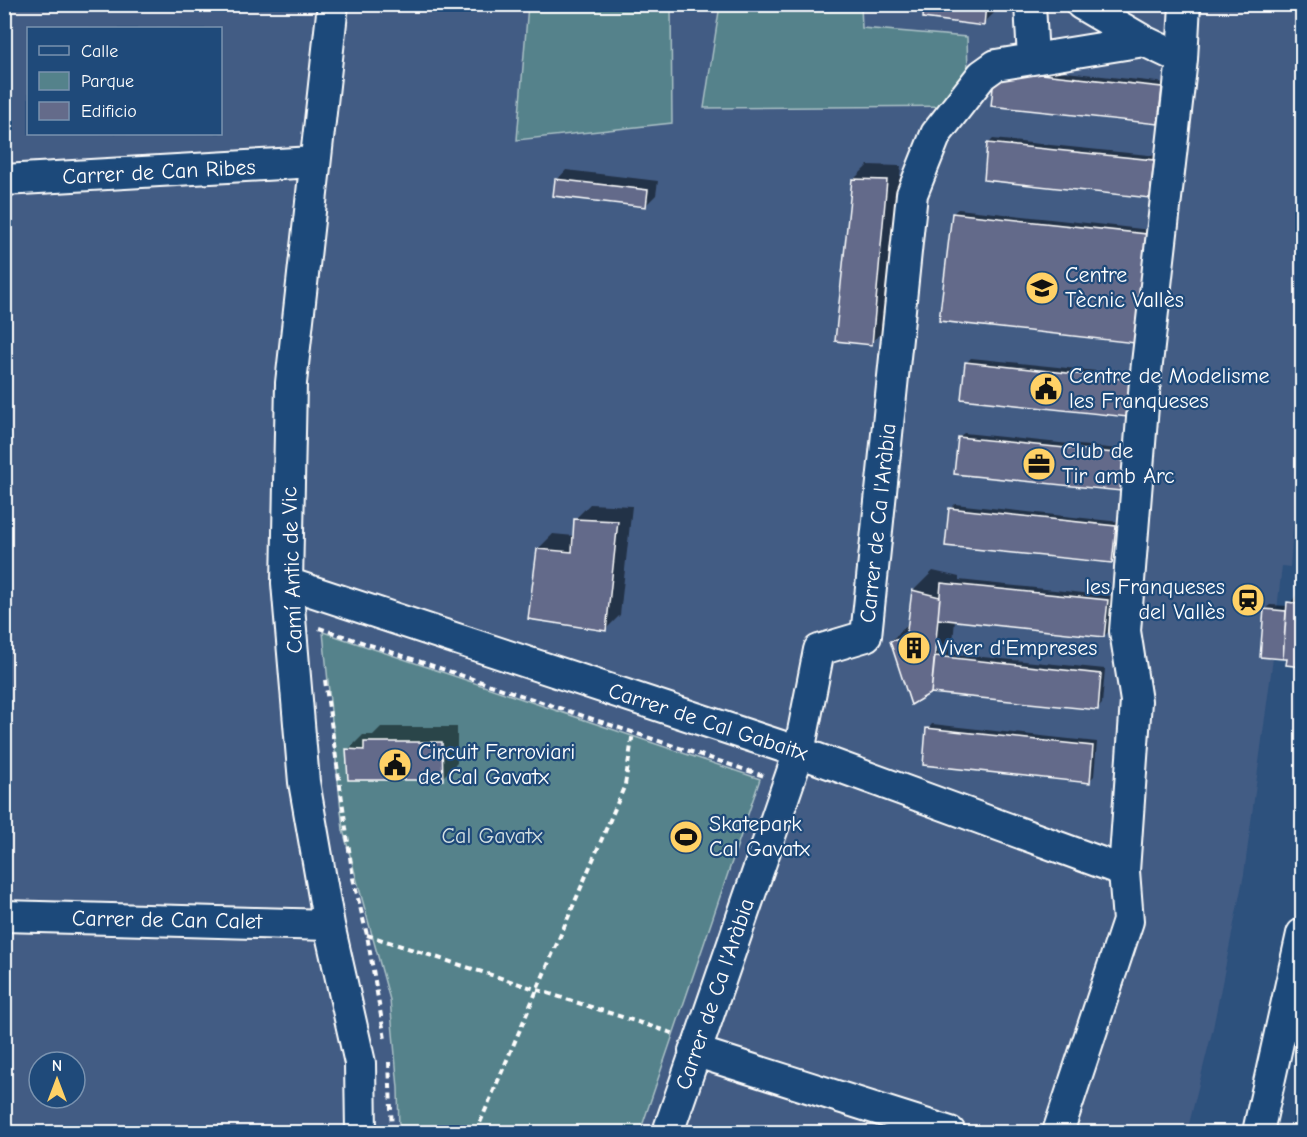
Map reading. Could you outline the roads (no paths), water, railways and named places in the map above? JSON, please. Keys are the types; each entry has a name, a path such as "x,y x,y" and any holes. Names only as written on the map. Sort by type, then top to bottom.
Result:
{"street":[{"name":"Camí Antic de Vic","path":"333,4 291,383 287,583 304,782 329,925 360,1063 361,1132"},
{"path":"1030,4 1033,59"},
{"path":"1081,4 1144,41 1182,59"},
{"path":"1058,1132 1128,921 1124,871 1136,701 1125,631 1145,381 1182,59 1185,4"},
{"name":"Carrer de Ca l'Aràbia","path":"668,1132 687,1043 799,752 819,650 866,636 912,194 936,134 982,75 996,65 1144,41"},
{"name":"Carrer de Can Ribes","path":"4,180 314,162"},
{"name":"Carrer de Cal Gabaitx","path":"287,583 799,752 1124,871"},
{"name":"Carrer de Can Calet","path":"4,916 329,925"},
{"path":"1258,1132 1302,934"},
{"path":"687,1043 950,1132"}],"place":[{"name":"Centre Tècnic Vallès","path":"1042,288"},
{"name":"Centre de Modelisme les Franqueses","path":"1046,389"},
{"name":"Club de Tir amb Arc","path":"1039,464"},
{"name":"les Franqueses del Vallès","path":"1248,600"},
{"name":"Viver d'Empreses","path":"914,648"},
{"name":"Circuit Ferroviari de Cal Gavatx","path":"395,765"},
{"name":"Skatepark Cal Gavatx","path":"686,837"}],"park label":[{"name":"Cal Gavatx","path":"492,836"}]}
